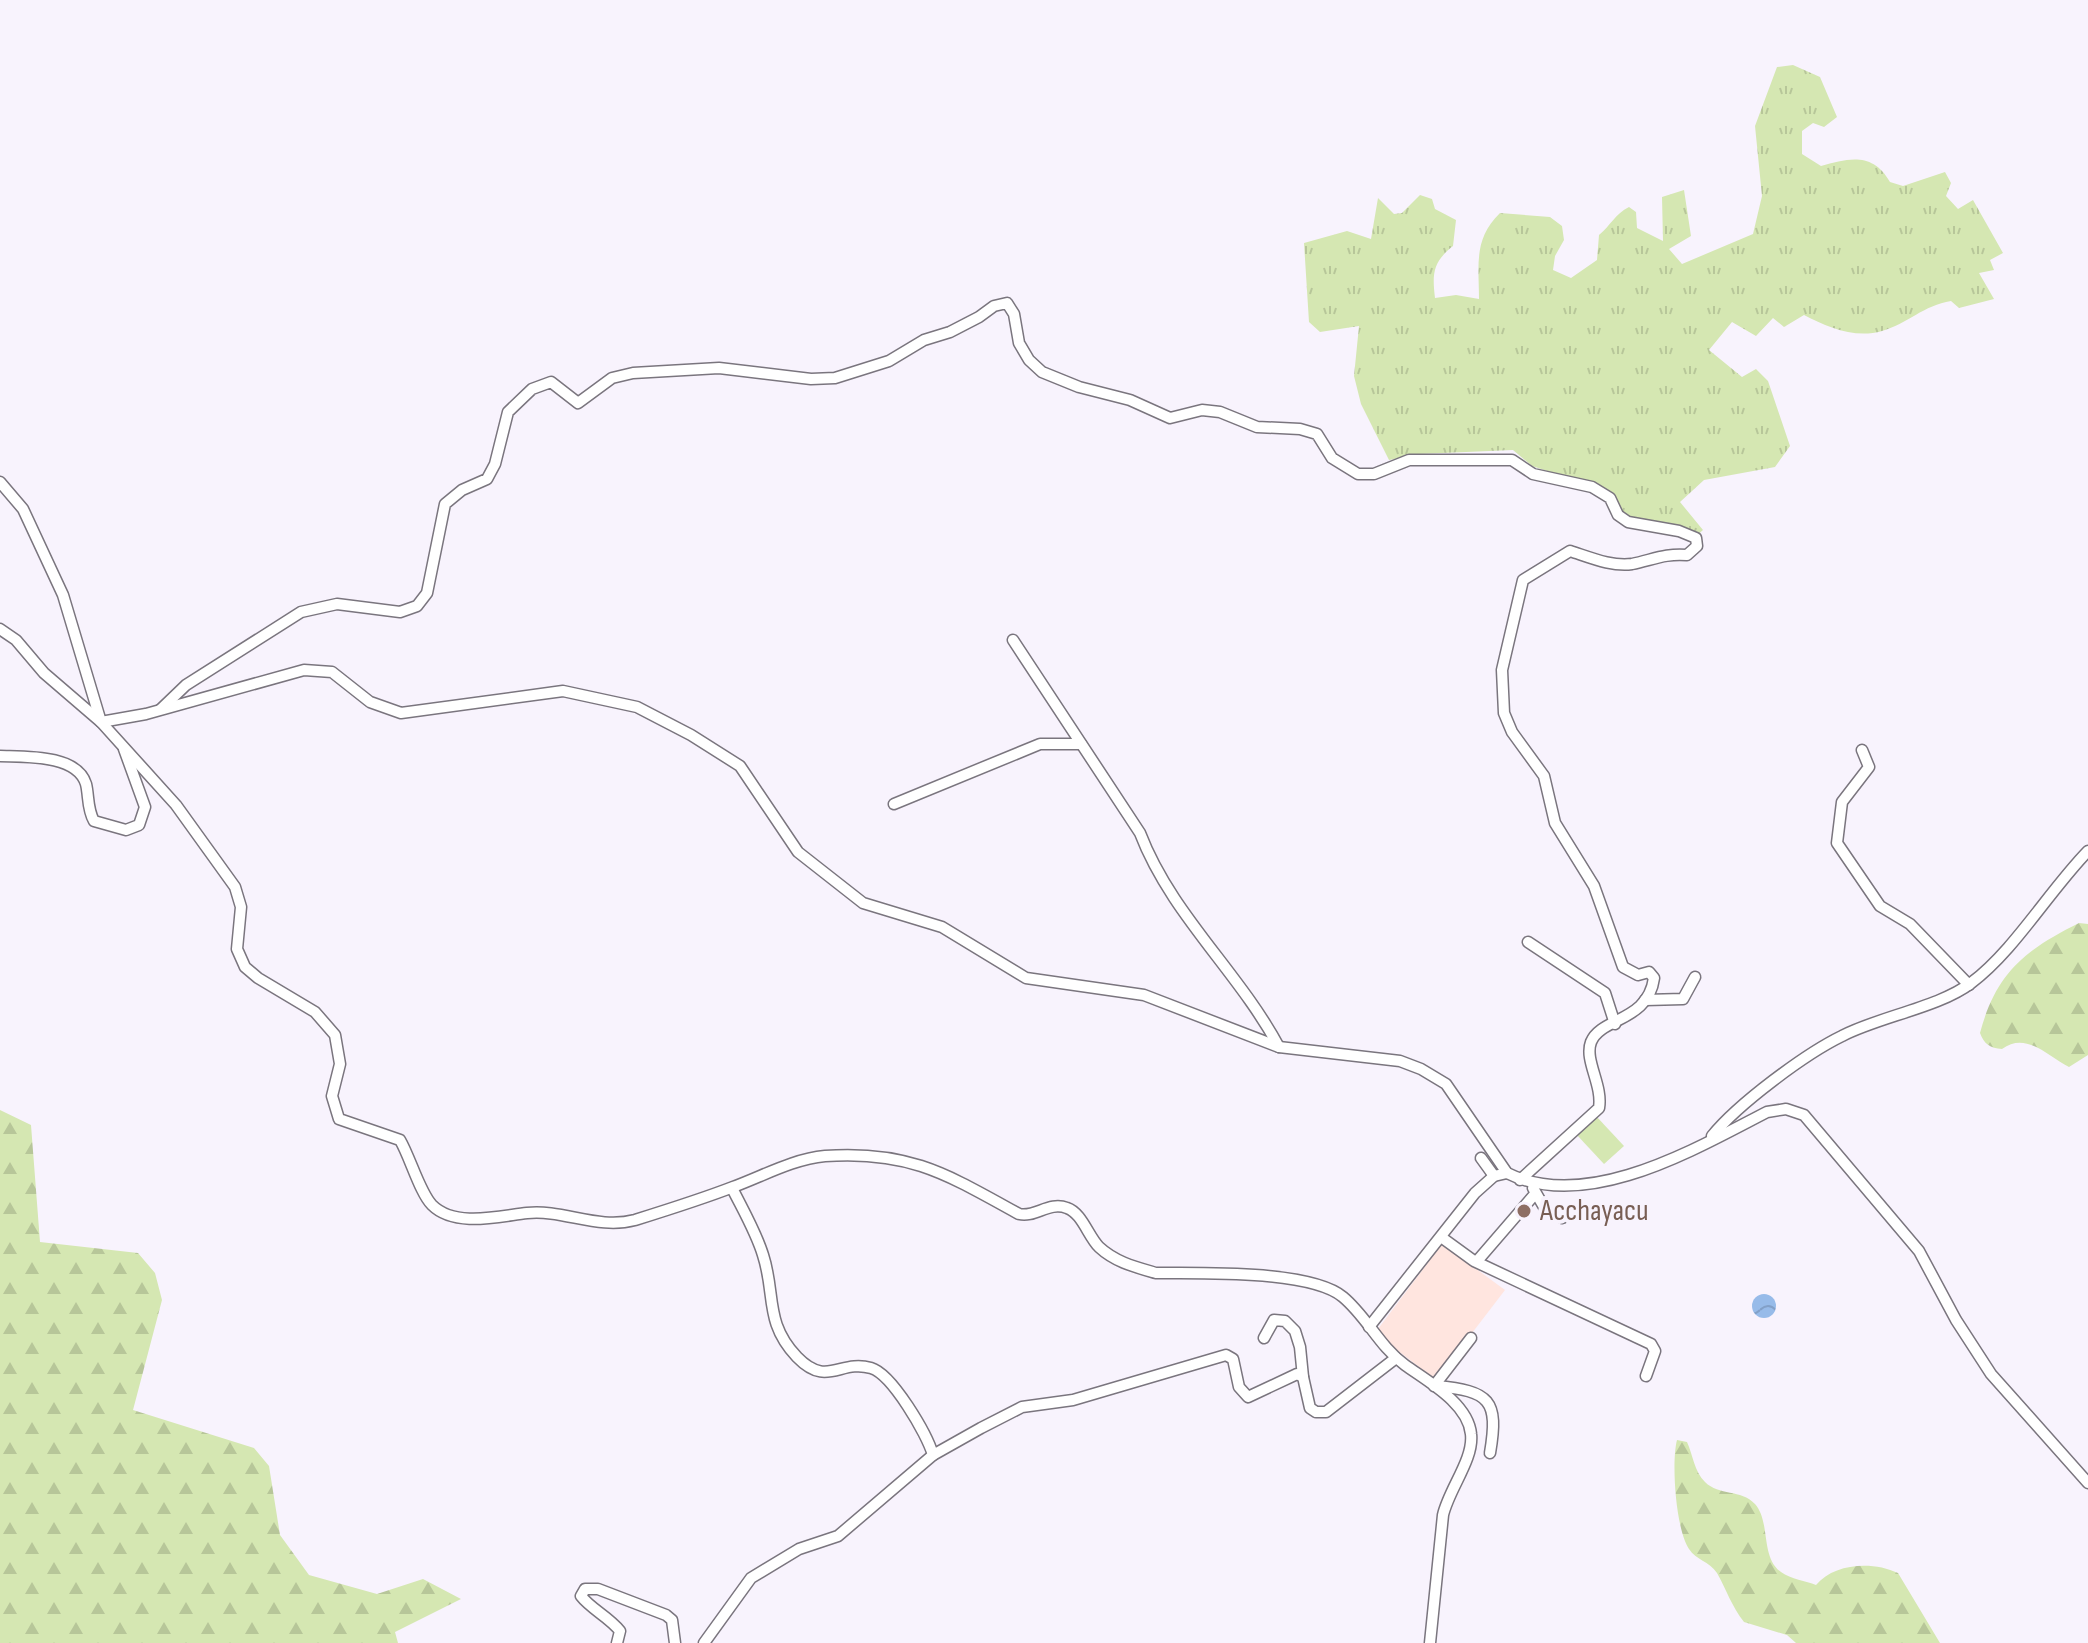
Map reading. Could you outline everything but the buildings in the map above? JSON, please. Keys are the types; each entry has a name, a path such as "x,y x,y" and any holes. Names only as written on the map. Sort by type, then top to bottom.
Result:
{"street":[{"path":"161,709 186,685 301,612 337,604 400,612 417,606 427,593 445,504 462,490 487,479 495,464 508,412 532,389 551,382 578,403 612,378 633,373 719,368 811,379 835,378 889,361 924,340 960,327 994,306 1007,303 1014,314 1019,343 1029,360 1042,372 1079,387 1130,400 1170,418 1211,411 1257,427 1300,429 1317,434 1332,458 1358,474 1374,474 1409,460 1512,460 1533,474 1592,487 1610,498 1618,515 1628,522 1679,531 1696,538 1697,546 1687,555 1669,553 1630,565 1570,551 1523,580 1502,670 1504,713 1512,732 1544,776 1555,823 1594,886 1623,967 1638,975 1649,972 1654,978 1645,1000 1634,1012 1596,1034 1591,1042 1589,1054 1602,1094 1599,1108 1525,1181"},
{"path":"0,482 23,509 63,595 101,722"},
{"path":"0,629 16,640 44,673 101,722 176,805 235,887 241,907 237,949 245,967 315,1012 335,1035 340,1064 332,1096 339,1119 400,1140 432,1206 452,1215 482,1219 553,1213 609,1223 634,1220 732,1188 790,1164 823,1156 875,1156 917,1162 1019,1214 1028,1216 1054,1206 1065,1207 1074,1212 1098,1246 1115,1260 1135,1268 1156,1273 1303,1281 1339,1294 1396,1358 1457,1407 1471,1434 1468,1456 1447,1497 1443,1515 1430,1643"},
{"path":"1013,640 1140,833 1152,865 1204,943 1265,1021 1279,1047"},
{"path":"101,722 304,670 332,672 370,702 401,713 563,691 637,707 691,735 740,766 798,852 863,903 942,927 1026,978 1144,995 1279,1047 1400,1061 1421,1069 1446,1084 1507,1173 1525,1181 1556,1186 1630,1177 1767,1112 1786,1109 1804,1115 1919,1251 1956,1320 1991,1374 2088,1483"},
{"path":"894,804 1040,744 1081,744"},
{"path":"0,756 29,757 73,767 85,782 94,821 126,830 139,825 145,807 123,747"},
{"path":"1862,750 1869,767 1842,802 1837,843 1880,906 1910,924 1969,985"},
{"path":"1708,1141 1772,1083 1841,1036 1969,985 1993,964 2055,885 2088,851"},
{"path":"1528,942 1605,993 1615,1024"},
{"path":"1645,1000 1683,999 1695,977"},
{"path":"1481,1158 1494,1176"},
{"path":"1369,1327 1475,1193 1494,1176 1507,1173"},
{"path":"1525,1181 1544,1207 1562,1218"},
{"path":"732,1188 764,1256 772,1320 782,1338 816,1372 828,1374 869,1367 886,1375 928,1437 933,1455"},
{"path":"1478,1260 1535,1194"},
{"path":"1441,1237 1474,1261 1651,1344 1655,1351 1646,1376"},
{"path":"1264,1338 1269,1324 1285,1321 1295,1331 1310,1408 1316,1412 1326,1412 1396,1358"},
{"path":"1434,1386 1471,1338"},
{"path":"704,1643 751,1578 788,1554 838,1536 933,1455 1022,1407 1073,1400 1215,1356 1226,1355 1233,1359 1239,1387 1248,1397 1255,1397 1283,1378 1297,1374 1303,1377"},
{"path":"1434,1386 1480,1394 1490,1402 1496,1418 1490,1453"},
{"path":"617,1643 620,1631 610,1619 584,1601 581,1596 585,1589 598,1589 666,1615 672,1620 675,1643"}],"shaded area":[{"path":"1442,1244 1505,1290 1436,1380 1380,1337 1378,1329"}],"green space":[{"path":"1793,65 1820,77 1837,117 1824,127 1813,123 1802,131 1802,154 1821,166 1851,160 1868,162 1883,172 1890,182 1903,186 1945,172 1951,183 1946,196 1958,209 1973,200 2003,253 1990,260 1994,270 1979,273 1994,299 1959,308 1951,301 1941,303 1891,328 1862,334 1822,324 1804,315 1784,327 1773,318 1756,336 1732,322 1709,350 1742,377 1756,369 1768,381 1790,446 1775,467 1704,480 1680,502 1703,530 1695,537 1629,521 1605,490 1532,466 1513,450 1419,454 1389,460 1361,404 1354,376 1359,326 1320,332 1309,322 1304,243 1347,231 1371,239 1378,198 1394,214 1402,213 1420,195 1432,199 1435,209 1456,220 1453,246 1441,257 1435,269 1435,298 1456,295 1479,299 1481,243 1500,213 1550,217 1562,226 1564,240 1555,256 1553,270 1571,278 1597,260 1599,235 1629,207 1636,212 1637,228 1663,241 1662,197 1684,190 1691,236 1669,249 1682,264 1753,234 1762,196 1755,126 1777,67"},
{"path":"2079,923 2088,924 2088,1055 2069,1067 2028,1044 2011,1044 2002,1049 1988,1045 1980,1033 2004,979 2028,954"},
{"path":"0,1110 31,1125 40,1242 138,1253 155,1273 162,1300 133,1410 254,1448 269,1466 280,1535 309,1575 377,1594 423,1579 461,1599 395,1632 398,1643 0,1643"},
{"path":"1596,1116 1624,1146 1604,1164 1576,1134"},
{"path":"1677,1440 1687,1442 1696,1468 1705,1482 1717,1489 1743,1496 1755,1504 1763,1520 1770,1558 1781,1572 1816,1585 1833,1572 1854,1566 1877,1567 1898,1573 1940,1643 1796,1643 1787,1635 1744,1622 1717,1573 1692,1553 1685,1540 1676,1496"}],"water":[{"path":"1764,1294 1773,1297 1776,1306 1773,1315 1764,1318 1755,1315 1752,1306 1755,1297"}],"place":[{"name":"Acchayacu","path":"1524,1211"}]}
